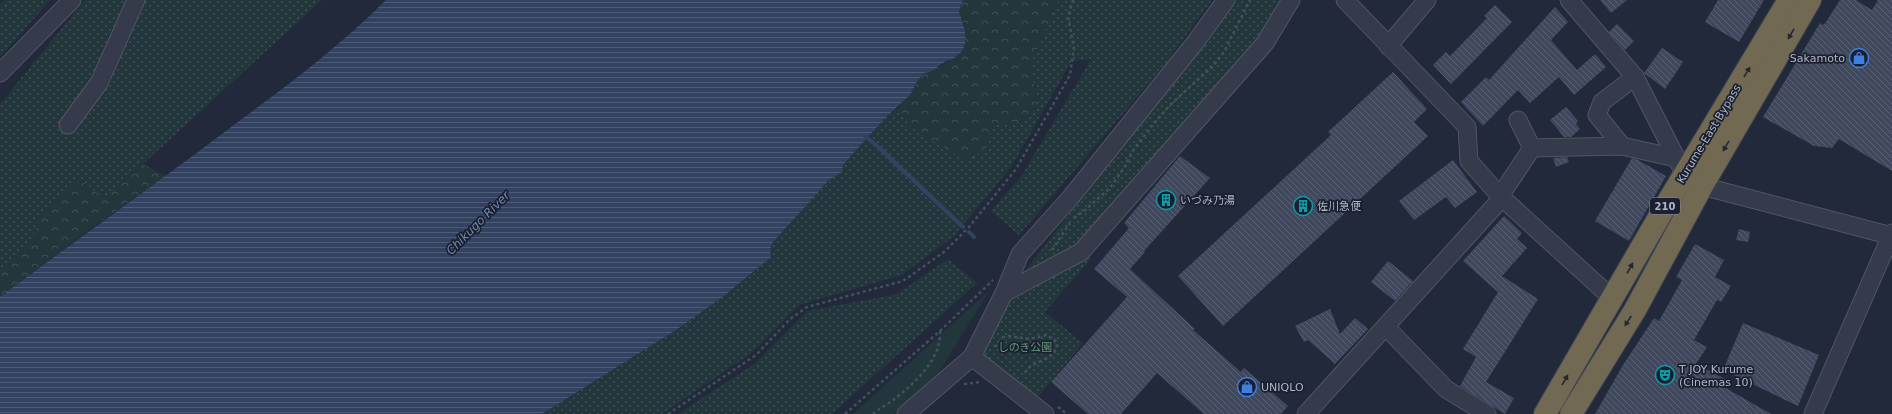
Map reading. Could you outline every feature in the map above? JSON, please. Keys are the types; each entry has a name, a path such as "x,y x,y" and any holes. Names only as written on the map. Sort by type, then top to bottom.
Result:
{"highway":[{"name":"Kurume-East Bypass","path":"1545,414 1789,0"},
{"name":"Kurume-East Bypass","path":"1571,414 1635,310 1688,173 1810,0"}],"street":[{"path":"0,73 72,0"},
{"path":"68,125 100,83 136,0"},
{"path":"906,414 972,357 1004,293 1020,254 1085,179 1194,44 1226,0"},
{"path":"1004,293 1081,252 1265,43 1291,0"},
{"path":"1345,0 1467,127 1469,161 1501,197 1613,299"},
{"path":"1388,46 1427,0"},
{"path":"1570,0 1635,78 1688,173"},
{"path":"1622,146 1597,115 1602,102 1635,78"},
{"path":"1518,120 1532,148"},
{"path":"1532,148 1622,146 1688,173 1891,235 1813,414"},
{"path":"1306,414 1386,327 1501,197 1532,148"},
{"path":"1386,327 1446,389 1487,414"},
{"path":"972,357 1045,414"}],"path":[{"path":"668,414 756,355 789,320 807,307 902,281 944,252 969,227 1016,169 1070,75 1074,48 1068,17 1073,0"},
{"path":"1043,271 1057,241 1073,218 1085,210 1110,188 1124,168 1134,149 1152,126 1170,105 1213,66 1224,52 1250,0"},
{"path":"845,414 940,331 998,275"},
{"path":"873,414 892,401 922,373 933,358 941,340 940,331"},
{"path":"993,348 1003,337 1009,336 1029,339 1047,335 1053,338 1057,342 1057,349 1053,355 1047,360 1035,364 1024,374"},
{"path":"961,385 983,382"}],"green space":[{"path":"5,0 50,0 0,57 0,5"},
{"path":"85,0 322,0 105,199 80,180 39,217 32,241 0,269 0,104"},
{"path":"963,0 1059,0 1030,65 1038,104 1022,121 992,125 986,148 967,162 909,126 899,107 924,73 932,71 955,58 965,26 959,11"},
{"path":"1059,0 1212,0 1163,67 1019,235 991,211 1022,175 1091,59 1071,62 1012,166 954,236 902,275 799,305 753,352 662,414 542,414 676,330 724,296 771,257 770,249 773,242 829,180 842,172 843,165 884,119 899,107 909,126 986,148 992,125 1022,121 1038,104 1030,65"},
{"path":"1234,0 1285,0 1266,36 1075,249 1016,283"},
{"path":"143,164 166,176 107,217 0,297 0,269 32,241 39,217 80,180 105,199"},
{"name":"しのき公園","path":"1081,252 1091,259 1045,312 1083,343 1033,403 972,357 1004,293"},
{"path":"948,259 977,283 832,414 678,414 754,364 807,311 897,294"},
{"path":"990,290 937,375 894,414 853,414"}],"water":[{"name":"Chikugo River","path":"386,0 963,0 959,11 966,36 964,48 960,53 934,70 924,73 916,83 910,95 884,119 843,165 842,172 829,180 773,242 770,249 771,257 724,296 676,330 542,414 0,414 0,297 279,91 352,32"}],"building":[{"path":"1600,0 1627,0 1611,13"},
{"path":"1718,0 1764,0 1739,42 1705,22"},
{"path":"1840,0 1856,0 1872,10 1878,0 1892,0 1892,171 1839,139 1832,148 1814,146 1763,117 1820,23 1824,25"},
{"path":"1495,5 1512,22 1451,84 1433,65 1446,52 1450,56 1487,18 1484,16"},
{"path":"1555,7 1568,22 1551,40 1577,70 1595,54 1606,67 1574,95 1559,77 1530,103 1518,90 1483,126 1461,102 1486,77 1489,80"},
{"path":"1617,24 1634,41 1625,50 1609,32"},
{"path":"1662,48 1683,62 1665,89 1644,73"},
{"name":"佐川急便","path":"1393,72 1427,109 1414,122 1428,136 1223,326 1178,276 1331,135 1328,132"},
{"path":"1566,107 1578,121 1576,124 1580,129 1571,137 1564,137 1550,120"},
{"path":"1180,156 1210,178 1144,251 1145,252 1130,269 1195,329 1193,330 1241,372 1244,368 1288,406 1281,414 1204,414 1157,373 1121,414 1088,414 1051,382 1127,297 1094,269 1129,228 1124,223"},
{"path":"1567,157 1569,162 1556,167 1553,158"},
{"path":"1632,158 1666,176 1629,241 1595,221"},
{"path":"1453,160 1477,192 1455,208 1446,197 1414,220 1399,201"},
{"path":"1504,216 1522,233 1517,239 1527,248 1502,276 1538,299 1486,382 1514,398 1505,414 1460,386 1476,357 1463,349 1498,292 1463,261"},
{"path":"1739,229 1750,232 1748,242 1736,240"},
{"path":"1695,244 1724,260 1715,277 1731,286 1721,302 1717,300 1694,340 1707,347 1696,364 1727,380 1724,387 1771,414 1595,414 1623,365 1654,318 1659,321 1682,280 1676,277"},
{"path":"1388,261 1413,281 1395,301 1371,282"},
{"path":"1330,309 1340,334 1355,318 1368,329 1335,364 1308,340 1304,342 1295,326"},
{"path":"1743,323 1819,355 1798,406 1723,370"}],"waterway":[{"path":"863,135 875,144 963,227"},
{"path":"969,232 974,237"}],"place":[{"name":"Sakamoto","path":"1859,58"},
{"name":"いづみ乃湯","path":"1166,200"},
{"name":"佐川急便","path":"1303,206"},
{"name":"T JOY Kurume (Cinemas 10)","path":"1665,375"},
{"name":"UNIQLO","path":"1247,387"}]}
